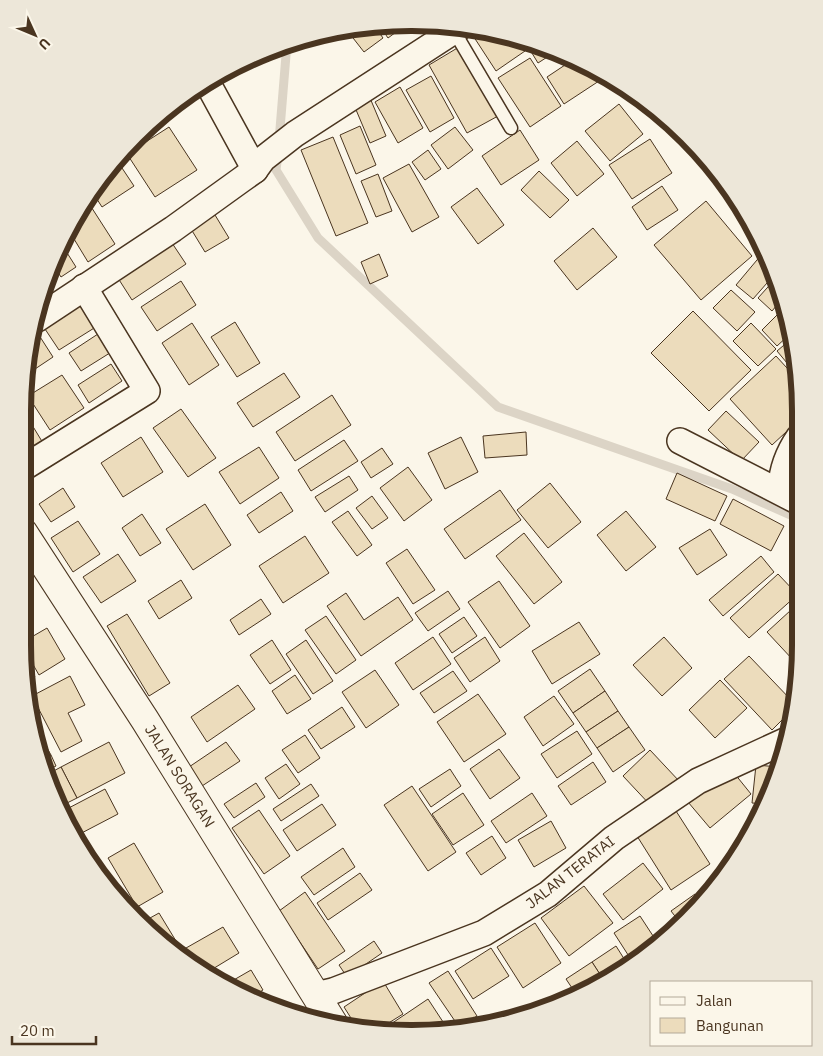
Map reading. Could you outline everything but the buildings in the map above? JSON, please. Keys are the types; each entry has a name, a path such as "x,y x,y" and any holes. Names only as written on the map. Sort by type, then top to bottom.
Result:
{"street":[{"path":"44,314 173,229 259,164 295,134 450,34"},
{"path":"207,91 259,164"},
{"path":"31,463 147,391 84,287"},
{"path":"680,441 792,497"},
{"path":"792,448 784,464 782,487 792,496"},
{"name":"JALAN SORAGAN","path":"31,544 145,720 329,1015"},
{"name":"JALAN TERATAI","path":"316,995 333,991 484,933 548,894 614,838 698,781 779,744"}],"lane":[{"path":"460,35 511,128"}],"waterway":[{"path":"279,141 286,52"},
{"path":"278,154 276,170 318,238 498,407 732,489 792,516"}]}
